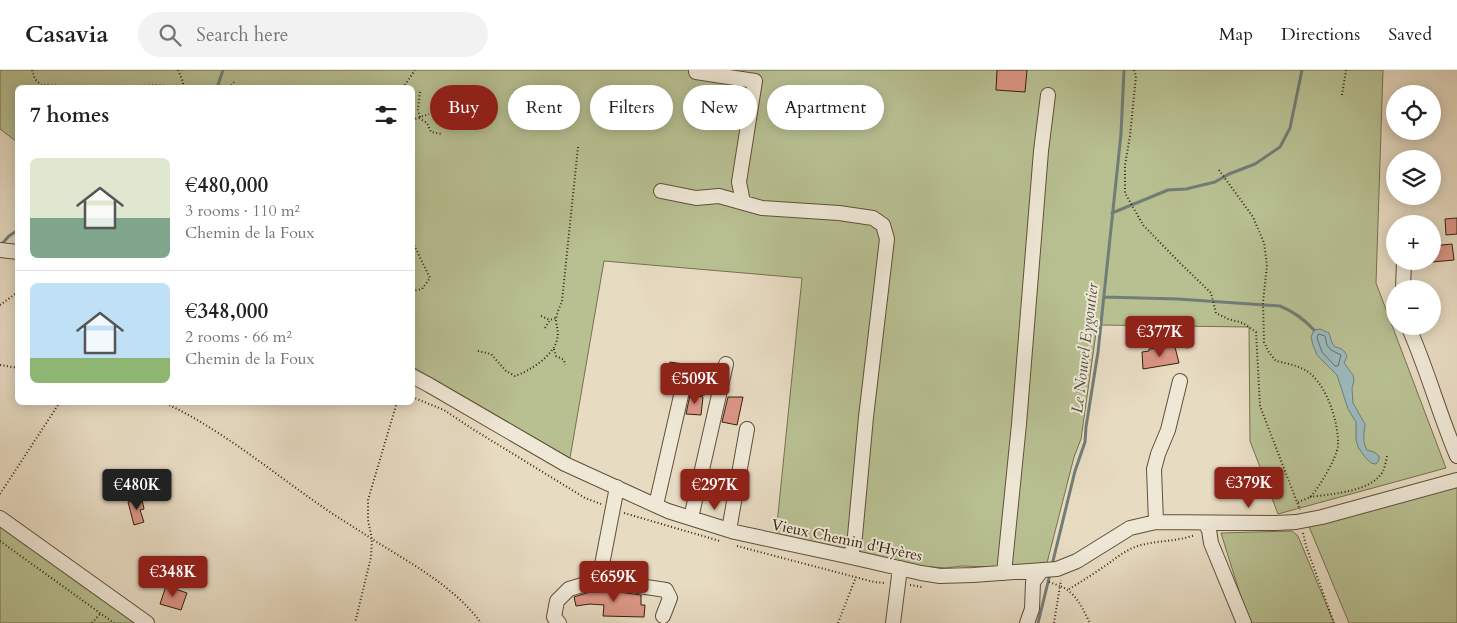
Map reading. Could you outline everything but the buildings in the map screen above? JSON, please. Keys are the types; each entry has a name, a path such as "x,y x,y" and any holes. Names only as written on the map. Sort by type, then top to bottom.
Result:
{"street":[{"path":"696,72 756,76 739,182 743,202"},
{"path":"1004,573 1020,414 1040,151 1048,95"},
{"path":"661,191 696,198 719,196 762,208 839,213 873,218 883,225 887,239 866,417 855,536 851,556"},
{"path":"1412,335 1457,456"},
{"path":"691,518 726,364"},
{"name":"Vieux Chemin d'Hyères","path":"415,378 540,450 592,477 668,511 735,532 851,556 921,573 940,576 1057,569 1077,561 1130,528 1156,522"},
{"path":"1180,381 1168,430 1154,469 1156,522 1207,526 1304,520 1322,517 1457,480"},
{"path":"656,506 683,387 692,385 702,388"},
{"path":"729,530 747,429"},
{"path":"599,580 617,487"},
{"path":"0,518 147,623"},
{"path":"1207,526 1211,543 1244,623"},
{"path":"893,623 900,568"},
{"path":"1026,623 1032,609 1033,582 1042,570"},
{"path":"559,623 554,617 557,601 569,589 599,580 666,590 670,598 662,616"}],"path":[{"path":"32,70 35,79 40,85"},
{"path":"178,70 183,85"},
{"path":"405,85 414,70"},
{"path":"1134,70 1136,76 1125,165 1125,193 1143,225 1212,293 1216,313 1243,323 1256,332 1260,406 1304,520 1302,529 1306,546 1334,623"},
{"path":"1342,95 1346,70"},
{"path":"420,91 419,117 427,123 431,132 442,134"},
{"path":"415,119 429,114"},
{"path":"565,364 564,360 556,356 554,349 558,329 556,318 562,301 578,147"},
{"path":"1219,170 1253,217 1264,243 1267,265 1263,302 1264,342 1268,351 1276,361 1296,366 1311,374 1324,391 1335,421 1338,445 1336,456 1310,497"},
{"path":"415,249 430,278 422,289 415,290"},
{"path":"0,305 15,294"},
{"path":"541,316 550,320"},
{"path":"545,328 550,320 556,318"},
{"path":"478,351 490,354 506,371 515,376 525,373 537,365 554,349"},
{"path":"0,365 15,368"},
{"path":"415,398 444,410 585,498 614,508"},
{"path":"0,494 58,405"},
{"path":"169,405 225,437 317,503 451,592 481,623"},
{"path":"355,623 372,557 368,500 396,405"},
{"path":"1297,503 1310,497 1348,491 1374,482 1383,472 1387,456"},
{"path":"1069,589 1086,580 1126,551 1138,546 1184,538 1207,526"},
{"path":"0,541 114,623"},
{"path":"838,623 856,577"},
{"path":"1054,623 1060,586 1069,589 1078,600 1090,623"},
{"path":"92,623 101,613"}],"green space":[{"path":"0,70 1383,70 1376,283 1386,309 1386,335 1396,335 1446,468 1278,514 1250,441 1249,327 1101,325 1096,333 1081,439 1074,457 1047,563 992,567 961,566 946,568 920,566 776,534 802,278 604,261 570,458 415,368 415,85 15,85 15,140 0,129"},
{"path":"1457,487 1457,623 1349,623 1308,524 1335,520"},
{"path":"0,524 139,623 0,623"},
{"path":"1292,531 1298,536 1334,623 1249,623 1221,533"}],"water":[{"path":"1320,329 1329,333 1335,347 1342,350 1347,357 1344,363 1353,375 1354,381 1352,388 1353,403 1365,424 1365,447 1379,456 1376,464 1371,463 1358,447 1356,422 1348,409 1337,375 1317,355 1311,337 1314,330"}],"waterway":[{"path":"218,85 223,70"},
{"name":"Le Nouvel Eygoutier","path":"1052,565 1075,471 1085,442 1098,352 1121,134 1124,70"},
{"path":"1112,213 1168,190 1186,189 1215,182 1229,174 1255,164 1280,147 1290,128 1302,70"},
{"path":"0,246 15,232"},
{"path":"1104,297 1178,299 1280,306 1298,316 1314,330"},
{"name":"Le Nouvel Eygoutier","path":"1038,623 1050,574"}]}
